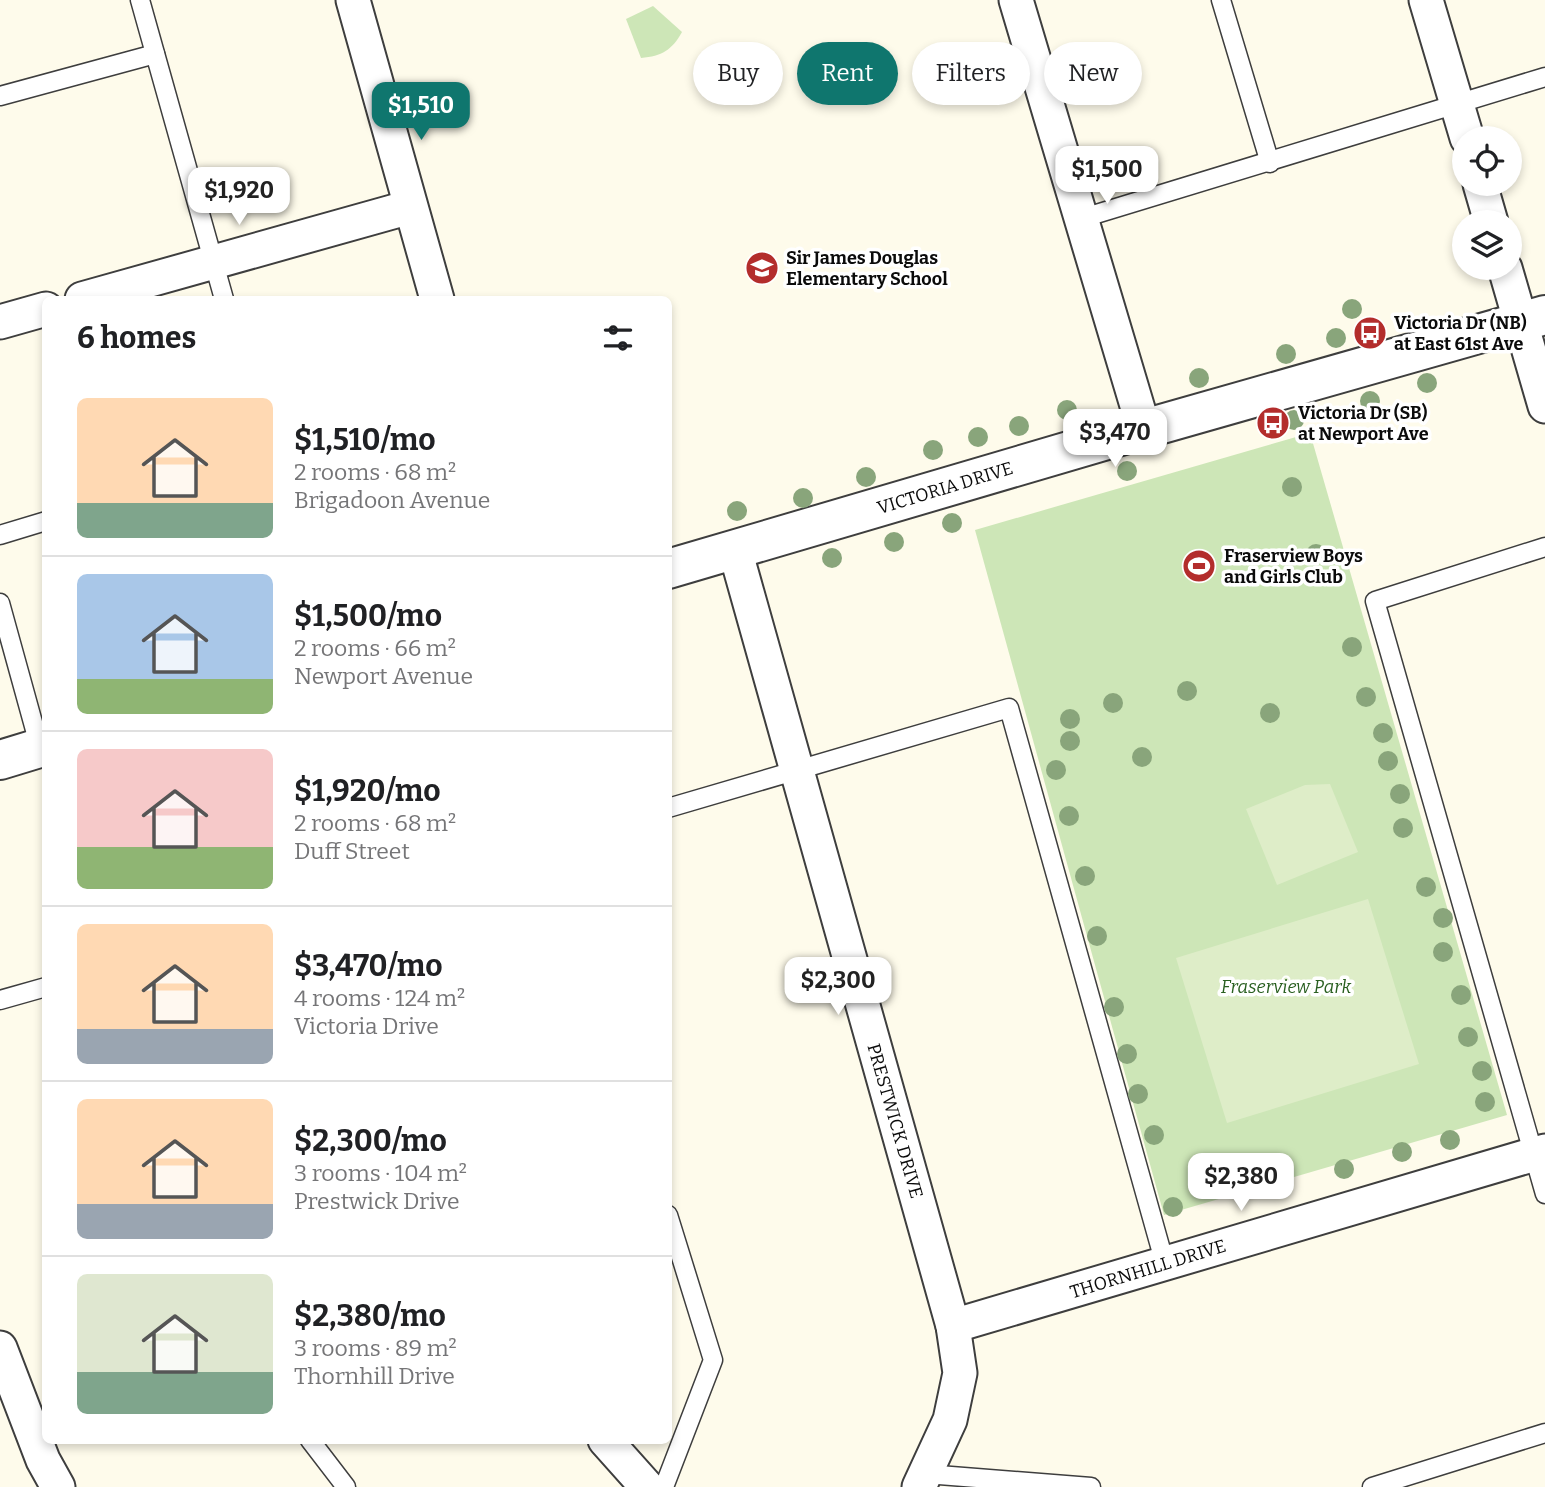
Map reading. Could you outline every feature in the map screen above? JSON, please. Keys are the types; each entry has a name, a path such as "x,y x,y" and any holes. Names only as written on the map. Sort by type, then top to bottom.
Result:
{"street":[{"path":"353,0 436,296"},
{"path":"1016,0 1144,429"},
{"path":"1426,0 1464,126"},
{"path":"93,296 411,206"},
{"path":"1512,280 1533,318 1545,406"},
{"path":"0,322 42,310"},
{"name":"VICTORIA DRIVE","path":"672,568 1533,318"},
{"name":"PRESTWICK DRIVE","path":"735,550 953,1326 960,1373 950,1420 923,1480"},
{"path":"0,760 42,747"},
{"name":"THORNHILL DRIVE","path":"953,1326 1539,1153"},
{"path":"0,1348 43,1460 58,1487"},
{"path":"609,1444 647,1487"}],"lane":[{"path":"141,0 223,296"},
{"path":"1222,0 1270,163"},
{"path":"0,96 155,54"},
{"path":"1083,218 1545,77"},
{"path":"0,535 42,522"},
{"path":"1545,547 1375,601 1539,1153 1545,1194"},
{"path":"0,603 42,744"},
{"path":"672,807 1009,708 1166,1264"},
{"path":"0,1000 42,988"},
{"path":"664,1487 713,1360 672,1228"},
{"path":"1372,1487 1545,1433"},
{"path":"313,1444 346,1487"},
{"path":"923,1480 1091,1487"}],"green space":[{"path":"653,6 682,32 666,51 641,58 626,19"},
{"name":"Fraserview Park","path":"1310,433 1507,1115 1164,1215 975,530"},
{"path":"1330,784 1358,852 1277,885 1246,809 1305,785"},
{"path":"1368,899 1419,1064 1227,1123 1176,958"}],"place":[{"name":"Sir James Douglas Elementary School","path":"762,268"},
{"name":"Victoria Dr (NB) at East 61st Ave","path":"1370,333"},
{"name":"Victoria Dr (SB) at Newport Ave","path":"1273,423"},
{"name":"Fraserview Boys and Girls Club","path":"1199,566"}]}
